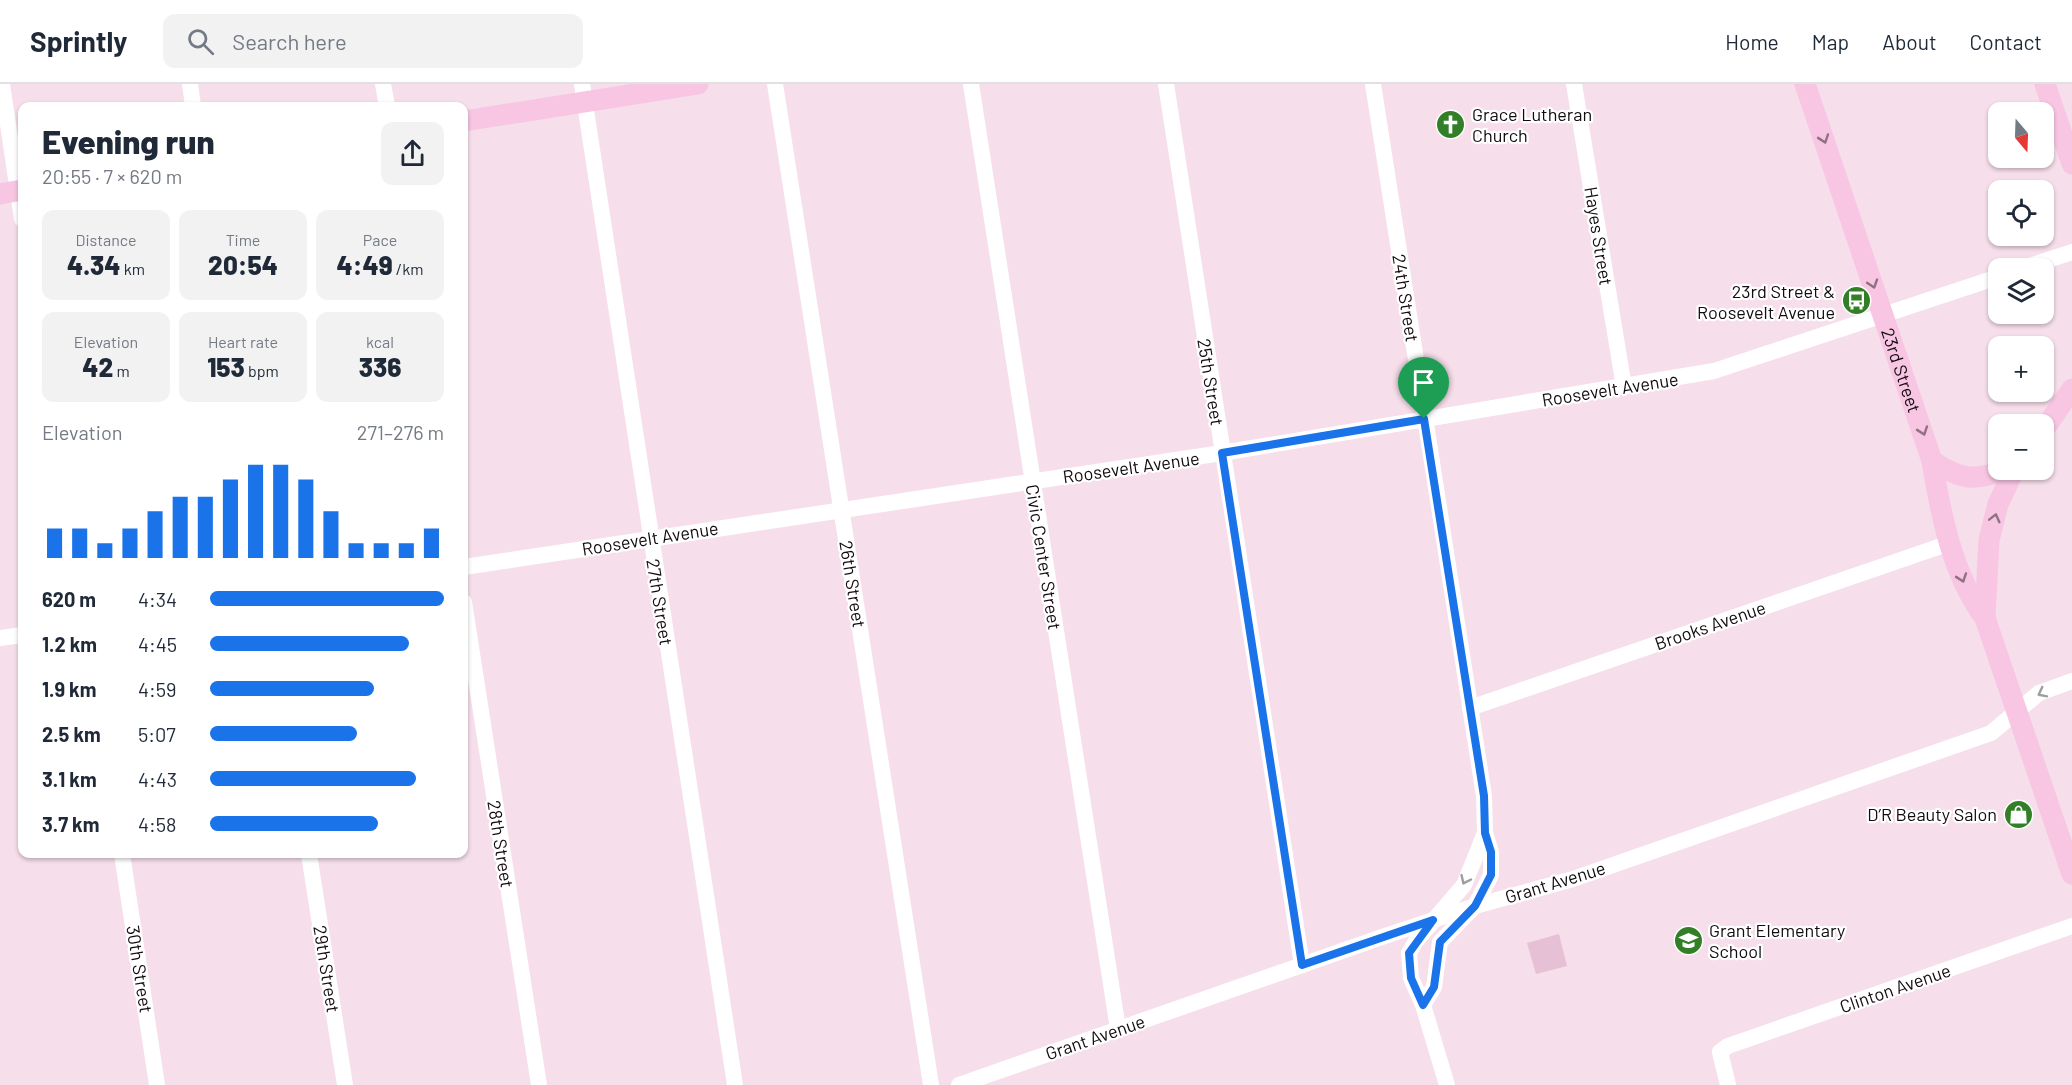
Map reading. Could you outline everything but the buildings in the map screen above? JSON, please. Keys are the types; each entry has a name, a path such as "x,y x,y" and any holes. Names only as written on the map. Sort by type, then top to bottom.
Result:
{"main road":[{"path":"468,120 583,93 698,84"},
{"name":"23rd Street","path":"1805,84 1932,461 1937,496 1967,594 1985,618 2072,874"},
{"path":"2045,84 2072,164"},
{"path":"2054,419 2066,406 2072,389"},
{"path":"1932,461 1952,474 1974,479 1988,475"},
{"name":"23rd Street","path":"1985,618 1989,540 1998,504 2009,480"}],"street":[{"path":"2,84 14,192"},
{"path":"190,84 192,102"},
{"path":"383,84 386,102"},
{"name":"26th Street","path":"775,84 931,1085"},
{"name":"Civic Center Street","path":"971,84 1118,1029"},
{"name":"25th Street","path":"1166,84 1302,965"},
{"name":"24th Street","path":"1373,84 1484,796 1485,833 1491,852 1491,875 1475,906"},
{"name":"Hayes Street","path":"1574,84 1624,387"},
{"name":"27th Street","path":"583,93 735,1085"},
{"path":"2054,258 2072,252"},
{"name":"Roosevelt Avenue","path":"468,566 1222,453 1714,371 1988,280"},
{"name":"Brooks Avenue","path":"1470,708 1950,543"},
{"name":"28th Street","path":"468,629 539,1085"},
{"path":"0,638 18,635"},
{"name":"Grant Avenue","path":"959,1085 978,1082 1118,1029 1302,965 1475,906 1573,879 1991,733 2038,693 2072,681"},
{"name":"24th Street","path":"1433,920 1464,885 1485,833"},
{"name":"30th Street","path":"123,858 158,1085"},
{"name":"29th Street","path":"310,858 345,1085"},
{"path":"1423,1005 1434,987 1440,942 1475,906"},
{"path":"1433,920 1409,953 1411,978 1423,1005 1447,1085"},
{"name":"Clinton Avenue","path":"1728,1085 1720,1052 1728,1046 2072,926"}],"shaded area":[{"path":"1559,934 1567,966 1536,974 1527,943"}],"place":[{"name":"Grace Lutheran Church","path":"1451,124"},
{"name":"23rd Street & Roosevelt Avenue","path":"1856,301"},
{"name":"D’R Beauty Salon","path":"2018,814"},
{"name":"Grant Elementary School","path":"1688,940"}],"route":[{"path":"1424,419 1484,796 1485,833 1491,852 1491,875 1475,906 1440,942 1434,987 1423,1005 1411,978 1409,953 1433,920 1302,965 1222,453 1424,419"}]}
